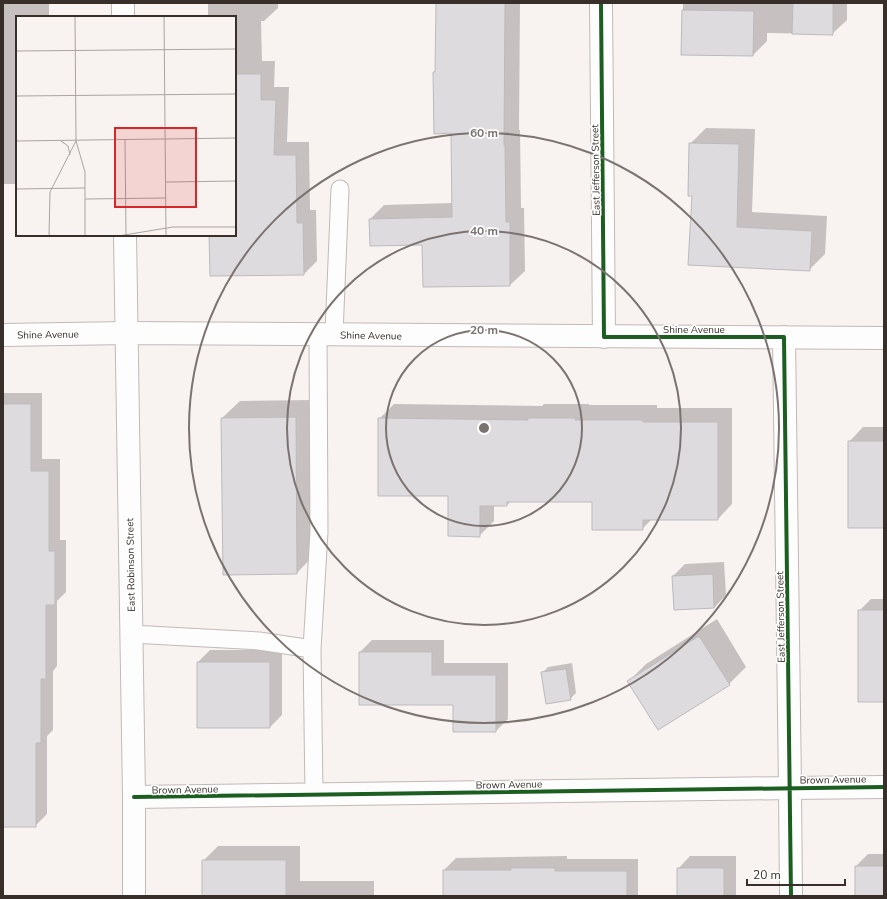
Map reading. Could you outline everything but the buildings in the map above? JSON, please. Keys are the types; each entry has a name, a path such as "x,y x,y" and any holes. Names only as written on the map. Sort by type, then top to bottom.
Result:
{"street":[{"path":"123,3 123,16"},
{"name":"East Jefferson Street","path":"601,3 604,337"},
{"name":"East Robinson Street","path":"126,236 134,896"},
{"name":"Shine Avenue","path":"3,335 126,333 884,338"},
{"name":"East Jefferson Street","path":"784,337 792,896"},
{"name":"Brown Avenue","path":"134,797 884,787"}],"lane":[{"path":"314,794 312,649 319,532 326,334 340,189"},
{"path":"131,634 259,641 312,649"}],"cycle path":[{"path":"601,3 604,337 784,337 791,896"},
{"path":"134,797 884,787"}]}
